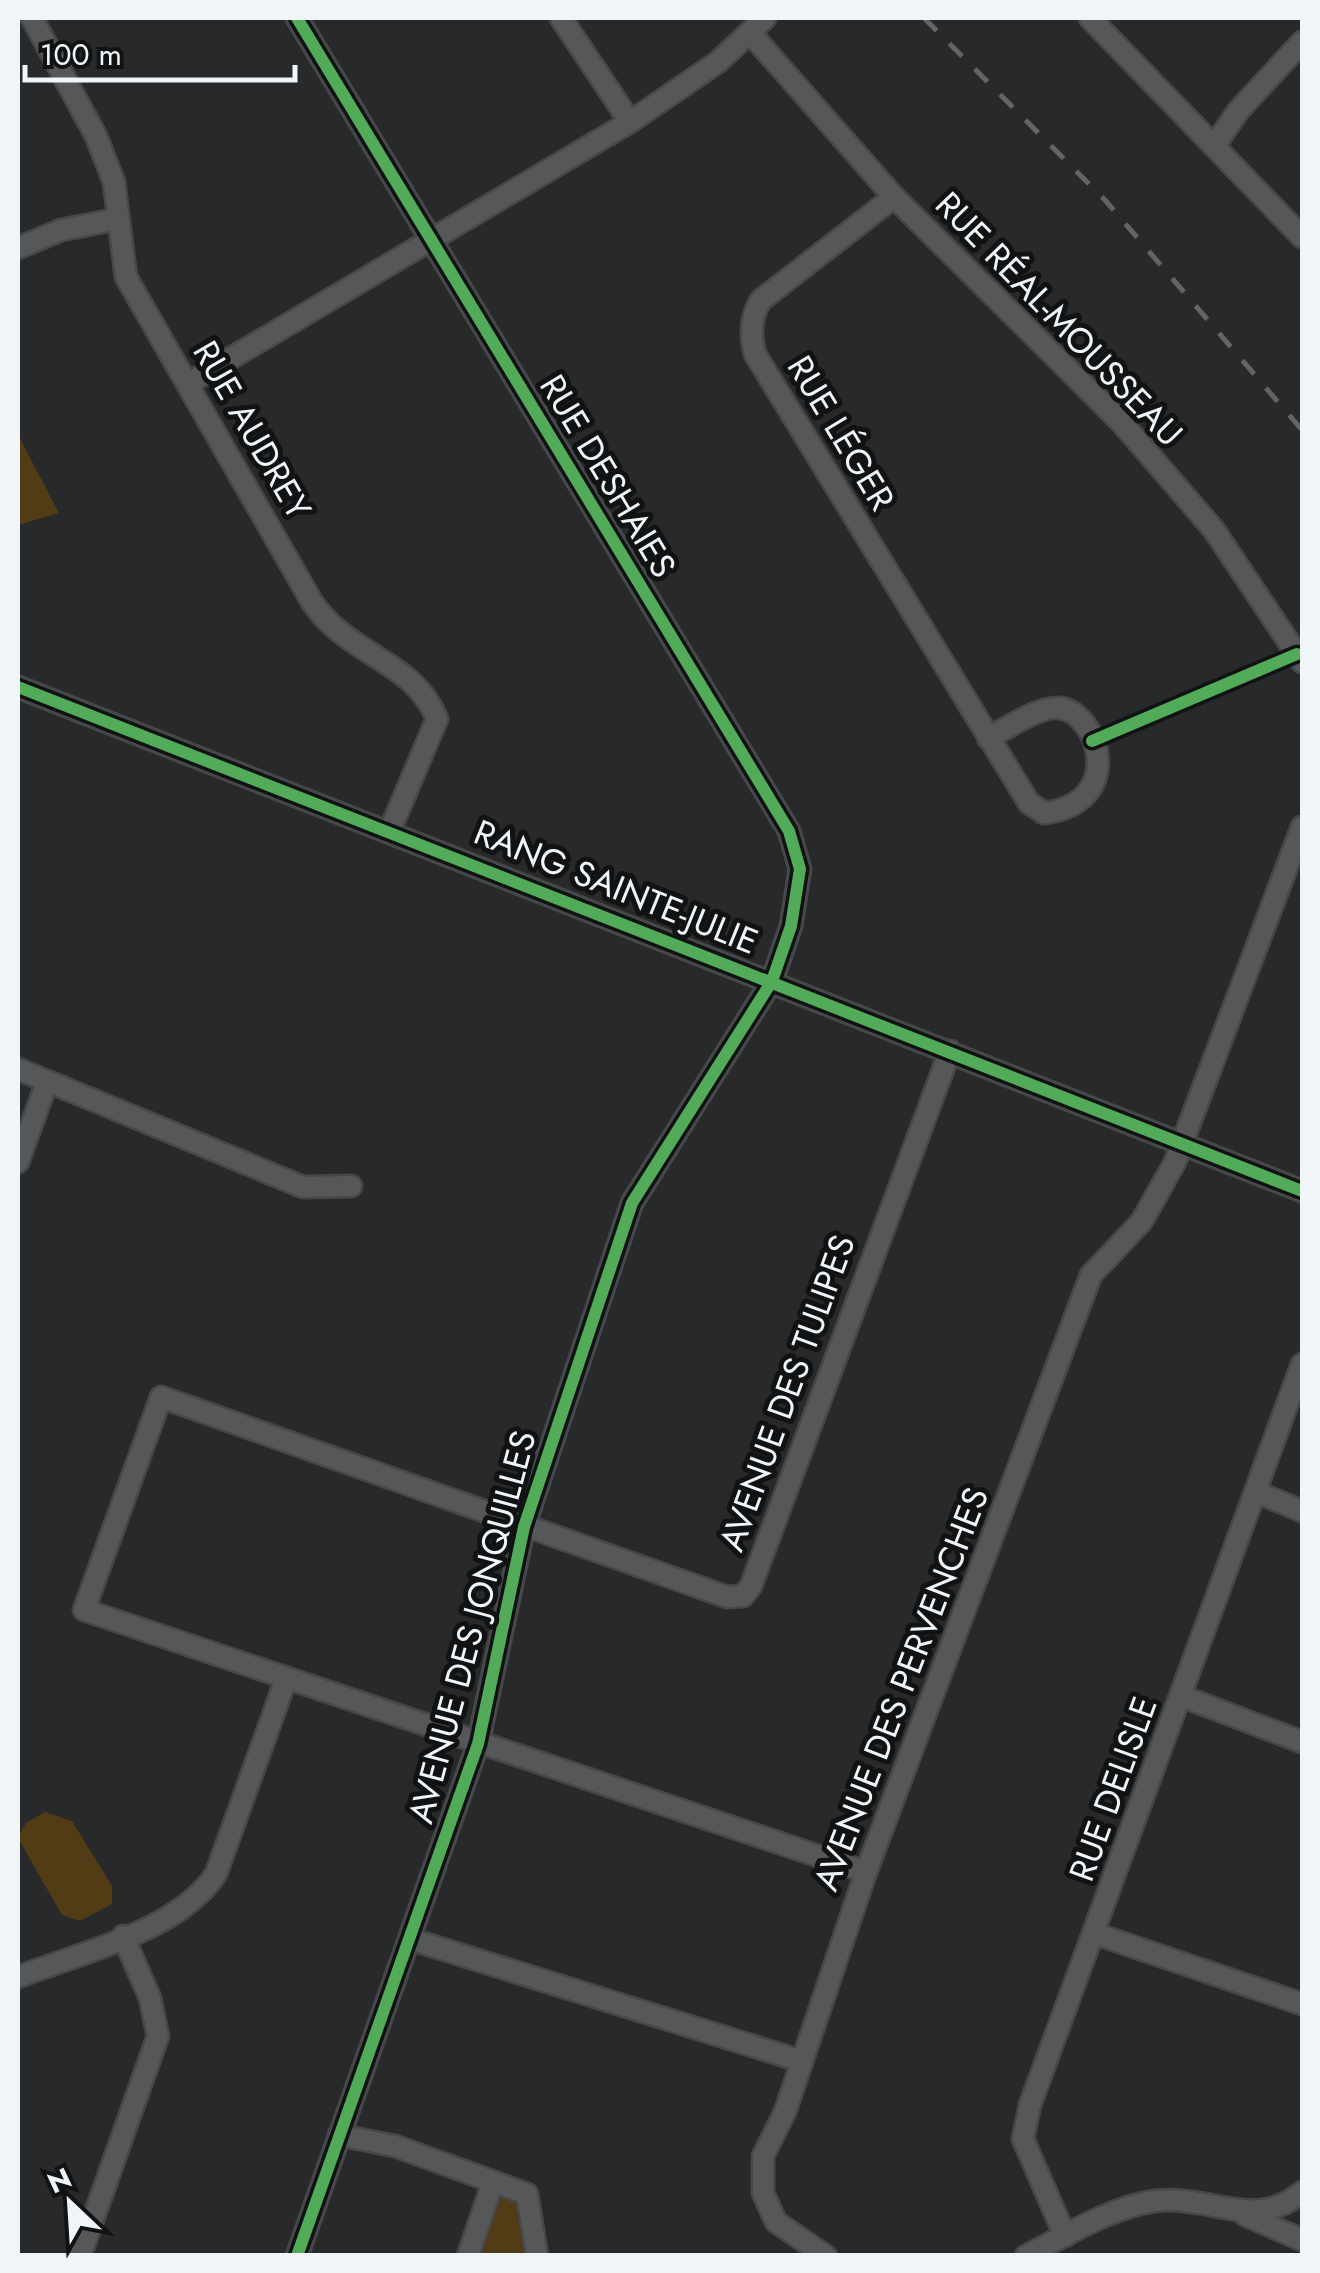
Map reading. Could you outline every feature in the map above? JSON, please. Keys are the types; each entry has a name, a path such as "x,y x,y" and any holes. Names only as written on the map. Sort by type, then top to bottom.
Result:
{"street":[{"name":"RUE AUDREY","path":"32,18 96,136 114,182 126,277 328,626 410,678 430,698 437,718 390,830"},
{"name":"RUE DESHAIES","path":"297,18 789,831 800,869 800,890 772,981"},
{"path":"561,18 630,122"},
{"path":"188,384 630,122 752,34 766,18"},
{"path":"1090,18 1302,237"},
{"name":"RUE RÉAL-MOUSSEAU","path":"752,34 894,197 1122,422 1214,530 1302,662"},
{"path":"1214,146 1239,110 1302,42"},
{"name":"RUE LÉGER","path":"894,197 761,300 754,310 751,341 755,354 988,738 1029,804 1044,813 1074,808 1087,797 1100,769 1099,757 1080,722 1070,711 1057,707 988,738"},
{"path":"18,248 61,230 118,218"},
{"name":"RANG SAINTE-JULIE","path":"18,686 1302,1191"},
{"path":"1183,1144 1302,826"},
{"name":"AVENUE DES JONQUILLES","path":"297,2256 478,1744 524,1527 632,1203 772,981"},
{"name":"AVENUE DES TULIPES","path":"524,1527 727,1598 746,1593 950,1051"},
{"path":"18,1069 303,1187 351,1186"},
{"path":"18,1162 47,1082"},
{"name":"AVENUE DES PERVENCHES","path":"826,2256 776,2222 763,2193 763,2156 785,2112 866,1872 1092,1275 1142,1221 1183,1144"},
{"name":"RUE DELISLE","path":"1065,2236 1023,2139 1030,2105 1096,1934 1302,1364"},
{"path":"524,1527 160,1397 84,1610 866,1872"},
{"path":"1256,1492 1302,1512"},
{"path":"18,1977 184,1909 216,1874 286,1679"},
{"path":"1180,1696 1302,1742"},
{"path":"1096,1934 1302,2004"},
{"path":"80,2256 158,2036 150,1998 123,1936"},
{"path":"410,1939 801,2061"},
{"path":"339,2135 394,2146 527,2194 538,2256"},
{"path":"468,2256 493,2182"},
{"path":"1238,2212 1270,2210 1302,2192"},
{"path":"1026,2256 1065,2236 1153,2202 1189,2201 1238,2212 1302,2240"}],"shaded area":[{"path":"18,435 59,513 18,525"},
{"path":"45,1812 72,1821 112,1886 112,1904 80,1921 62,1915 18,1838 26,1823"},
{"path":"495,2192 527,2197 537,2255 475,2256"}],"railway":[{"path":"924,18 1105,200 1302,430"}],"cycle path":[{"path":"297,18 789,831 800,869 791,926 772,981 632,1203 524,1527 478,1744 297,2256"},
{"path":"1092,741 1297,654"},
{"path":"18,687 1302,1191"}]}
